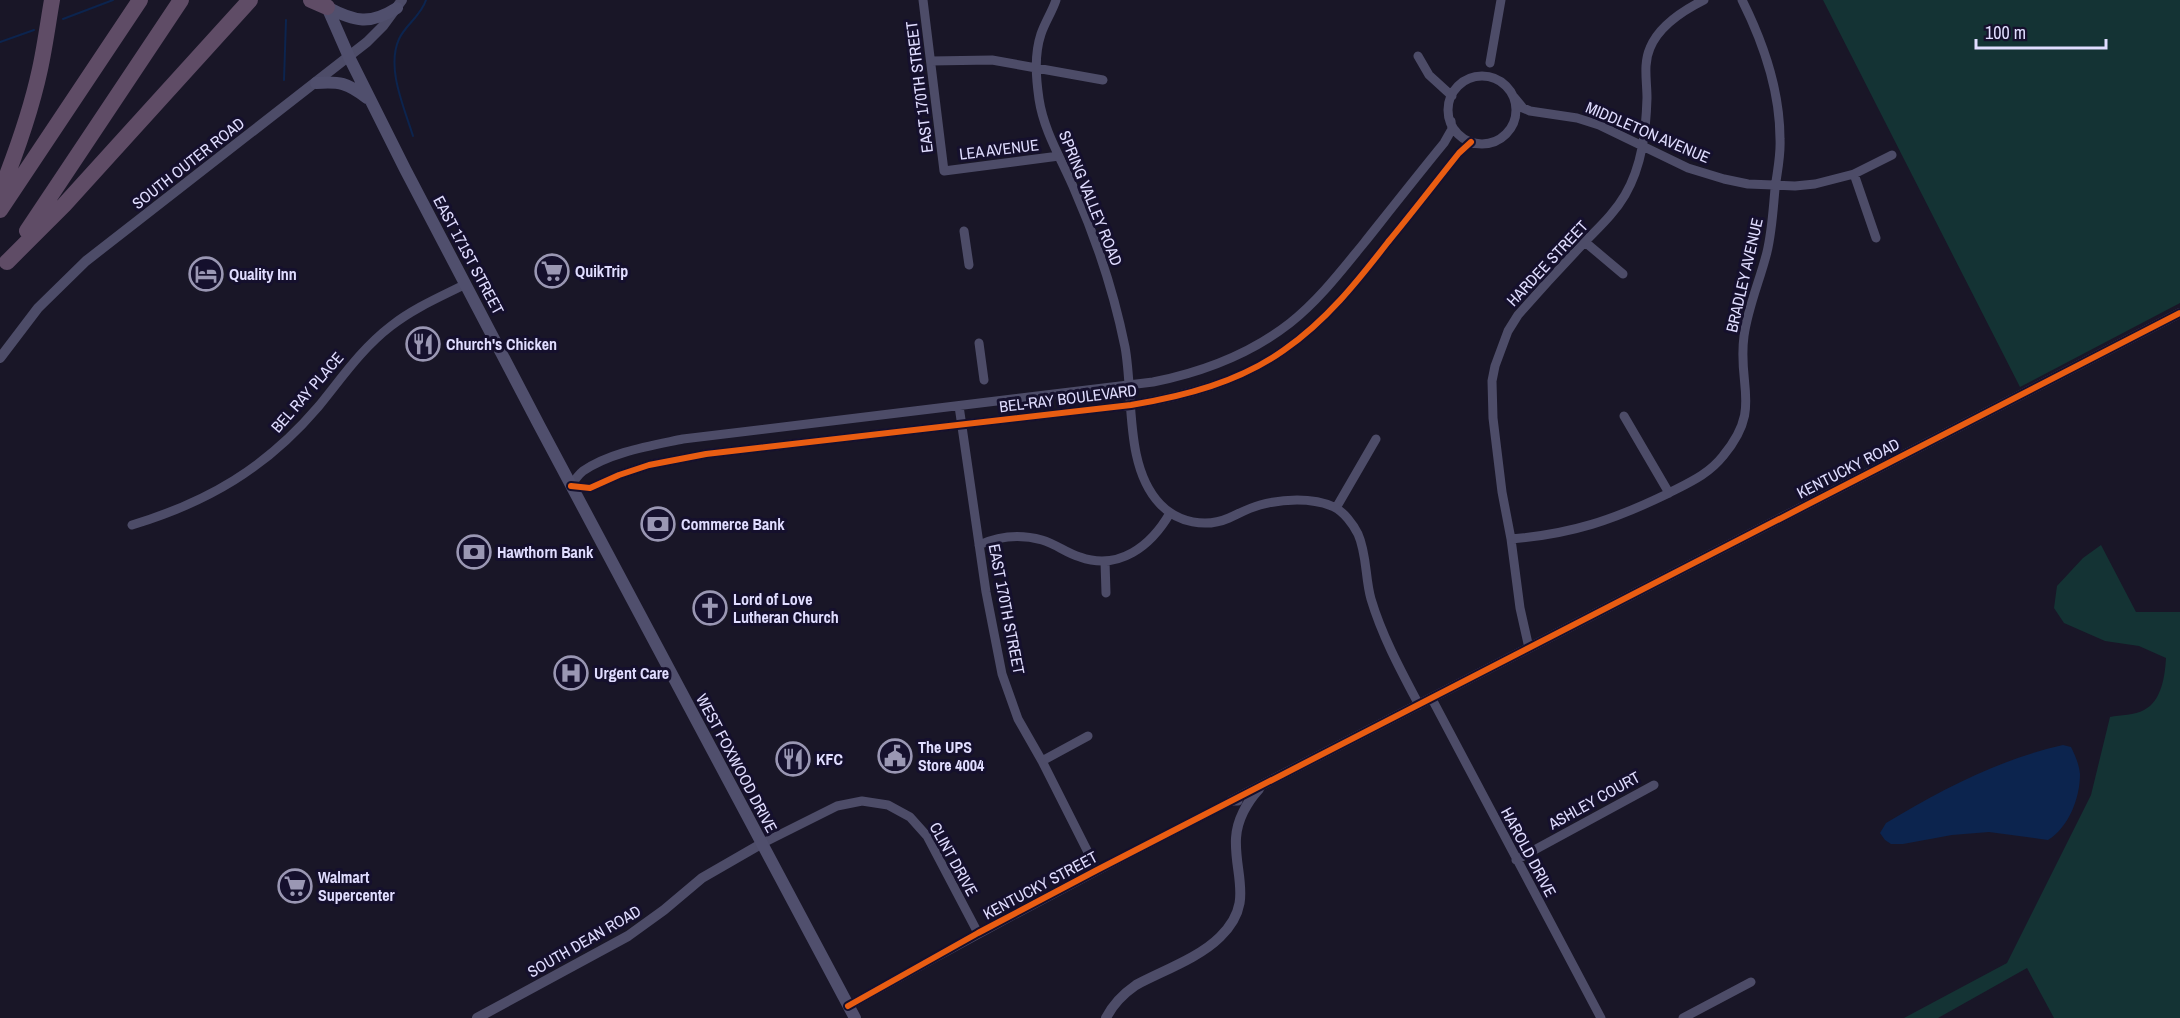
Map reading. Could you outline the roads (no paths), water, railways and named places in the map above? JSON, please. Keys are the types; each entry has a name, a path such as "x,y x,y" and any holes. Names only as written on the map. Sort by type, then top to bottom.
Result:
{"highway":[{"path":"0,193 14,160 31,106 52,0"},
{"path":"0,210 140,0"},
{"path":"3,267 182,0"},
{"path":"3,267 64,205 250,0"},
{"path":"311,0 325,3"}],"main road":[{"path":"325,3 342,15 363,20 381,18 400,4"},
{"name":"EAST 171ST STREET","path":"325,3 349,57 590,523"},
{"path":"316,83 336,81 354,88 372,102"},
{"name":"WEST FOXWOOD DRIVE","path":"590,523 855,1018"}],"street":[{"name":"EAST 170TH STREET","path":"923,0 944,171"},
{"name":"SPRING VALLEY ROAD","path":"1056,0 1040,36 1036,67 1039,103 1044,123 1087,219 1107,276 1125,347 1138,465 1150,491 1170,513 1191,522 1204,523 1228,519 1250,508 1274,502 1308,501 1336,508"},
{"path":"1418,56 1429,75 1452,96 1463,82 1475,76 1490,63 1502,0"},
{"name":"HARDEE STREET","path":"1529,648 1518,597 1511,538 1496,455 1492,381 1495,366 1501,348 1518,315 1615,211 1624,197 1635,173 1642,147 1647,110 1649,49 1662,30 1704,0"},
{"name":"BRADLEY AVENUE","path":"1511,538 1565,532 1594,525 1643,506 1697,480 1709,471 1732,446 1744,423 1748,398 1743,371 1744,334 1768,250 1780,159 1780,138 1773,86 1760,40 1742,0"},
{"name":"SOUTH OUTER ROAD","path":"0,358 38,308 70,276 112,240 349,57 367,42 400,4"},
{"path":"931,61 992,60 1103,80"},
{"path":"1490,63 1499,80"},
{"path":"1475,76 1484,75 1499,80 1510,89 1523,108 1530,111"},
{"name":"BEL-RAY BOULEVARD","path":"1452,96 1449,113 1452,129 1444,142 1345,267 1308,307 1267,339 1223,362 1181,376 1129,385 683,439 635,450 601,462 581,472 571,486 590,488 619,475 666,461 1131,405 1191,393 1226,381 1284,351 1320,321 1356,284 1459,153 1471,142"},
{"path":"1511,127 1515,113 1514,98"},
{"path":"1451,121 1458,134 1471,142 1490,143 1506,134 1522,116 1530,111"},
{"name":"MIDDLETON AVENUE","path":"1530,111 1577,118 1599,125 1688,168 1748,184 1815,184 1854,174 1892,155"},
{"name":"LEA AVENUE","path":"944,171 1059,156"},
{"path":"1854,174 1876,238"},
{"path":"964,231 969,265"},
{"path":"1585,242 1623,274"},
{"name":"BEL RAY PLACE","path":"132,525 163,516 215,493 251,471 302,425 355,360 371,344 409,314 466,284"},
{"path":"1308,307 1320,321"},
{"name":"KENTUCKY ROAD","path":"1529,648 2180,313"},
{"path":"979,343 984,380"},
{"name":"EAST 170TH STREET","path":"959,406 986,592 1002,674 1018,719 1097,870"},
{"path":"1624,416 1669,493"},
{"path":"794,426 796,444"},
{"path":"1376,438 1336,508 1348,519 1358,534 1371,599 1387,643 1419,705"},
{"path":"662,443 666,461"},
{"path":"979,545 999,538 1027,537 1056,545 1079,557 1104,562 1128,556 1142,548 1170,513"},
{"path":"1104,562 1106,593"},
{"path":"1231,801 1529,648"},
{"name":"HAROLD DRIVE","path":"1432,699 1601,1018"},
{"path":"1042,761 1088,736"},
{"path":"1106,1018 1125,993 1200,952 1228,928 1240,899 1241,885 1236,835 1245,809 1263,785"},
{"name":"ASHLEY COURT","path":"1516,860 1654,785"},
{"name":"CLINT DRIVE","path":"761,844 837,806 862,801 888,805 910,817 927,836 978,933"},
{"path":"1231,801 1242,802 1245,809"},
{"name":"KENTUCKY STREET","path":"848,1006 978,933 1231,801"},
{"path":"1219,807 1245,809"},
{"name":"SOUTH DEAN ROAD","path":"477,1018 628,936 702,878 761,844"},
{"path":"1683,1018 1751,982"}],"water":[{"path":"2063,745 2071,747 2078,763 2080,774 2078,793 2072,811 2062,828 2048,840 1989,832 1891,844 1880,833 1886,823 1972,777 2017,758"}],"waterway":[{"path":"63,19 113,0"},
{"path":"413,136 401,100 394,62 399,39 421,11 426,0"},
{"path":"284,80 286,20"},
{"path":"0,42 34,30"}],"place":[{"name":"QuikTrip","path":"552,271"},
{"name":"Quality Inn","path":"206,274"},
{"name":"Church's Chicken","path":"423,344"},
{"name":"Commerce Bank","path":"658,524"},
{"name":"Hawthorn Bank","path":"474,552"},
{"name":"Lord of Love Lutheran Church","path":"710,608"},
{"name":"Urgent Care","path":"571,673"},
{"name":"The UPS Store 4004","path":"895,756"},
{"name":"KFC","path":"793,759"},
{"name":"Walmart Supercenter","path":"295,886"}]}
